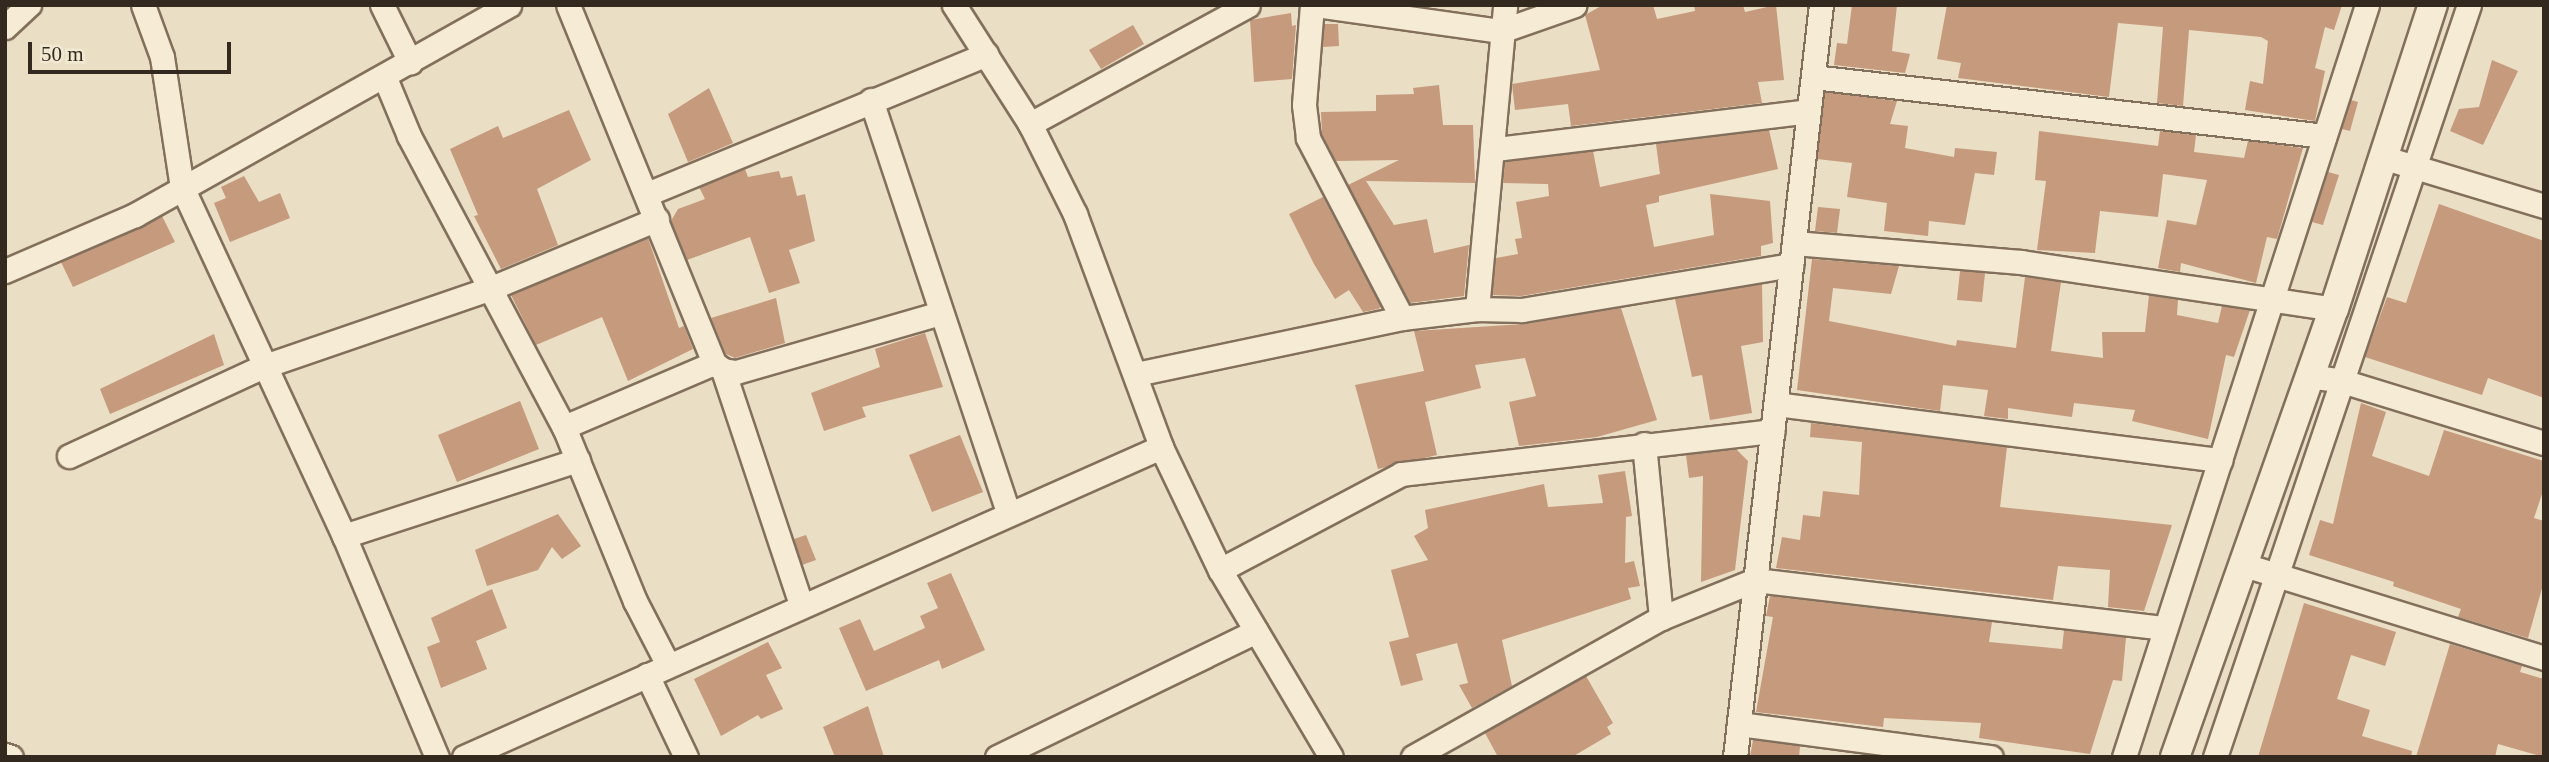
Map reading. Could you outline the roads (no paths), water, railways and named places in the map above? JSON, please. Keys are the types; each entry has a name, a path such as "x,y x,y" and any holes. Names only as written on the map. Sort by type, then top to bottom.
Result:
{"street":[{"path":"5,27 29,5"},
{"path":"143,5 162,57 182,187 262,367 344,536 437,757"},
{"path":"382,5 410,62"},
{"path":"5,271 135,215 385,78 509,5"},
{"path":"568,5 719,367 801,605"},
{"path":"954,5 1030,124 1086,239 1161,447 1220,570 1331,757"},
{"path":"1030,124 1248,5"},
{"path":"1402,318 1308,138 1304,105 1314,5 1501,31 1575,5"},
{"path":"1477,309 1496,149 1501,31 1505,5"},
{"path":"1735,757 1821,5"},
{"path":"2124,757 2367,5"},
{"path":"2175,757 2333,309 2433,5"},
{"path":"2215,757 2469,5"},
{"path":"647,194 986,54"},
{"path":"1813,77 2325,136"},
{"path":"385,78 489,289 564,427 635,601 668,665"},
{"path":"871,100 1008,511"},
{"path":"1496,149 1809,111"},
{"path":"2382,157 2544,206"},
{"path":"69,456 262,367 489,289 657,219"},
{"path":"1136,374 1402,318 1477,309 1522,310 1793,254 2021,262 2273,296 2333,309"},
{"path":"564,427 719,367 736,372 942,313"},
{"path":"2308,376 2342,381 2544,443"},
{"path":"1776,404 2220,460"},
{"path":"1220,570 1401,474 1773,431"},
{"path":"1644,444 1661,618"},
{"path":"464,757 1008,511 1161,447"},
{"path":"344,536 578,460"},
{"path":"2244,565 2544,658"},
{"path":"1413,757 1661,618 1755,580 2165,628"},
{"path":"998,757 1256,631"},
{"path":"647,675 686,757"},
{"path":"1739,724 1991,757"},
{"path":"5,755 11,757"}]}
